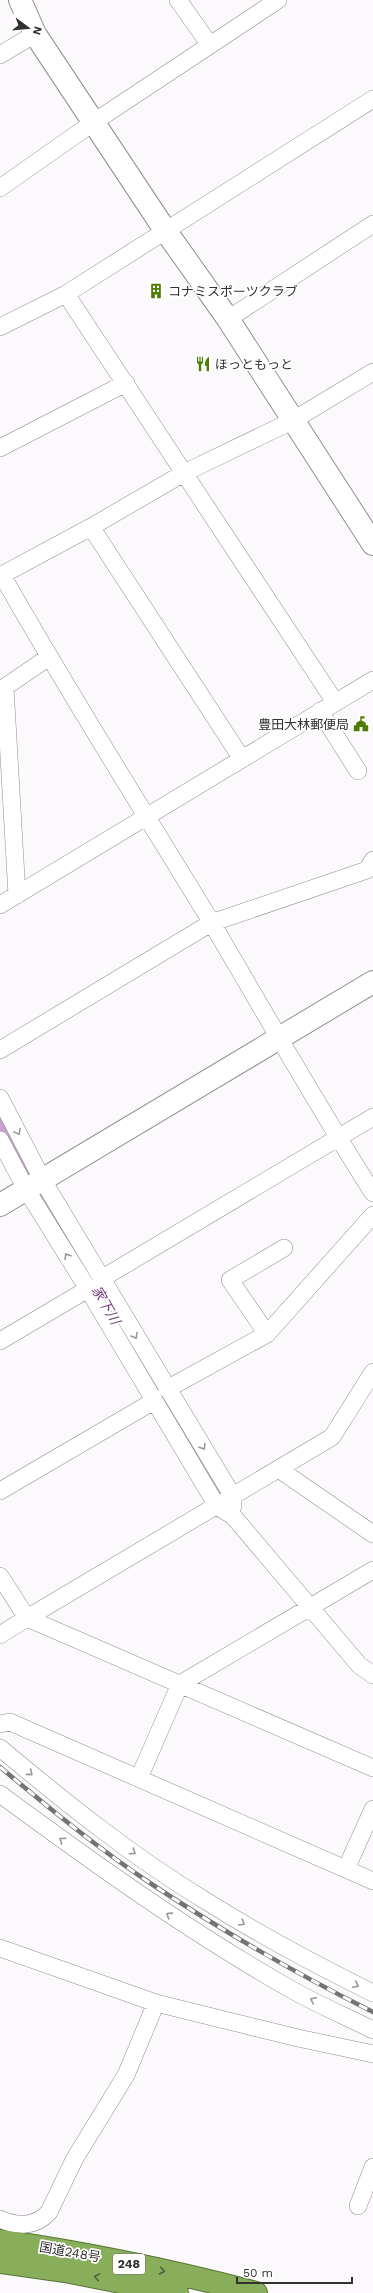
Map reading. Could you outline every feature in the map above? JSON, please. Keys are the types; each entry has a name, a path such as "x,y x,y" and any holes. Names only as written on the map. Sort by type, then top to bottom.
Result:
{"highway":[{"name":"国道248号","path":"4,2231 88,2255 214,2282 256,2293"},
{"name":"国道248号","path":"0,2262 65,2271 176,2293"}],"street":[{"path":"20,0 35,34 165,230 228,319 292,421 373,544"},
{"path":"178,0 210,45"},
{"path":"0,188 94,122 278,0"},
{"path":"0,55 35,34"},
{"path":"0,327 66,294 373,99"},
{"path":"228,319 373,224"},
{"path":"66,294 335,702"},
{"path":"373,372 292,421 184,473 91,527 1,576 211,922 338,1138 373,1193"},
{"path":"0,448 126,383"},
{"path":"91,527 242,759"},
{"path":"17,895 5,688 49,657"},
{"path":"0,905 373,680"},
{"path":"320,712 358,771"},
{"path":"0,1050 211,922 367,870 373,860"},
{"path":"0,1205 373,982"},
{"path":"0,1098 34,1184"},
{"path":"0,1340 373,1117"},
{"path":"0,1140 34,1184 94,1284 154,1401 217,1506 233,1516 359,1665 373,1675"},
{"path":"167,1389 267,1334 373,1215"},
{"path":"267,1334 230,1280 284,1248"},
{"path":"94,1284 167,1389 232,1495 233,1516"},
{"path":"0,1635 217,1506 232,1495 280,1470 332,1437 373,1372"},
{"path":"0,1491 154,1401"},
{"path":"280,1470 373,1534"},
{"path":"138,1778 180,1684 373,1570"},
{"path":"0,1576 28,1618 373,1768"},
{"path":"0,1724 10,1722 373,1881"},
{"path":"0,1748 109,1835 205,1901 298,1956 373,1993"},
{"path":"0,1794 105,1871 195,1932 296,1992 373,2030"},
{"path":"346,1869 373,1809"},
{"path":"0,1948 156,2003 298,2038 373,2054"},
{"path":"4,2231 31,2224 44,2218 49,2212 75,2158 126,2075 156,2003"},
{"path":"358,2206 373,2167"}],"waterway":[{"name":"家下川","path":"0,1121 99,1292"},
{"name":"家下川","path":"179,1429 216,1486"}],"railway":[{"path":"0,1767 56,1813 133,1872 261,1952 373,2012"}],"place":[{"name":"コナミスポーツクラブ","path":"156,291"},
{"name":"ほっともっと","path":"203,364"},
{"name":"豊田大林郵便局","path":"361,724"}]}
